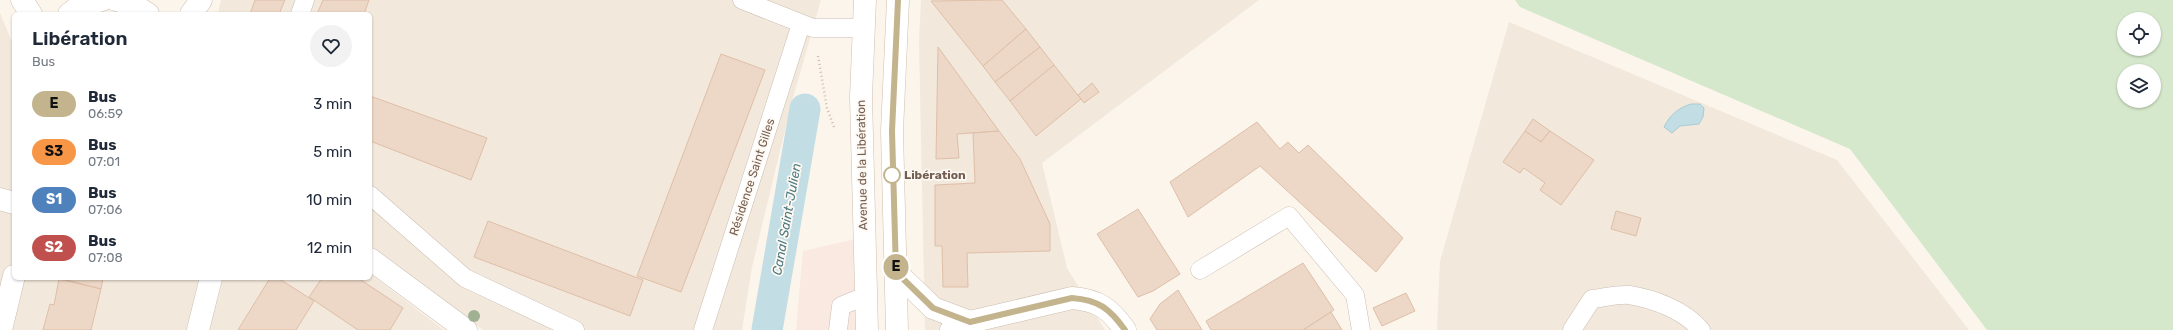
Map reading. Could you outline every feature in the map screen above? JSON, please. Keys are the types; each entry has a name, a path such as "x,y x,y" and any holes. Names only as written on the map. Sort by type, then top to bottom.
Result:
{"main road":[{"path":"22,0 30,12"},
{"path":"72,12 78,7 96,0"},
{"path":"118,0 134,5 145,12"},
{"path":"192,12 201,0"},
{"name":"Avenue de la Libération","path":"865,0 862,28 861,168 867,330"},
{"path":"897,330 892,131 898,0"},
{"path":"0,199 12,202"},
{"path":"372,260 466,330"},
{"path":"896,272 933,308 961,326 1072,298 1084,299 1105,307 1125,330"},
{"path":"1,330 13,280"},
{"path":"198,330 210,280"}],"lane":[{"path":"301,12 305,0"},
{"path":"742,0 807,26 862,28"},
{"name":"Résidence Saint Gilles","path":"703,330 807,26"},
{"path":"372,197 466,278 575,330"},
{"path":"1200,270 1288,216 1355,295 1361,330"},
{"path":"1572,330 1592,299 1628,295 1665,305 1694,321 1701,330"},
{"path":"838,330 841,306 865,296"}],"path":[{"path":"807,26 827,108 834,128"}],"shaded area":[{"path":"221,0 821,0 792,101 752,267 742,330 483,330 372,247 372,12 218,12"},
{"path":"921,0 1259,0 1042,163 1067,268 1105,330 925,330 919,41"},
{"path":"0,13 12,42 12,280 372,280 372,276 444,330 0,330"},
{"path":"1509,22 1837,160 1969,330 1437,330 1440,261"},
{"path":"856,239 857,330 796,330 803,251"}],"green space":[{"path":"1515,0 2173,0 2173,330 1987,330 1850,149 1520,7"}],"water":[{"path":"1691,104 1700,104 1704,108 1703,117 1699,124 1680,126 1672,133 1664,127 1675,112"}],"building":[{"path":"255,0 285,0 280,12 251,12"},
{"path":"323,0 369,0 365,12 318,12"},
{"path":"1002,0 1026,29 983,66 931,1"},
{"path":"1026,29 1040,47 995,82 983,66"},
{"path":"938,47 999,131 957,134 959,158 936,159"},
{"path":"1040,47 1054,65 1010,101 995,82"},
{"path":"721,54 765,70 681,292 637,276"},
{"path":"1054,65 1081,99 1036,136 1010,101"},
{"path":"1092,83 1099,92 1084,103 1078,95"},
{"path":"372,97 487,138 471,180 372,142"},
{"path":"1533,119 1550,131 1541,142 1525,131"},
{"path":"1257,122 1280,149 1288,142 1299,153 1308,145 1403,238 1376,272 1260,166 1188,217 1170,182"},
{"path":"999,131 1020,159 1050,224 1050,251 967,253 968,287 943,287 942,246 935,246 935,185 975,183 973,133"},
{"path":"1525,131 1541,142 1550,131 1594,160 1561,205 1540,190 1545,183 1524,168 1520,173 1503,162"},
{"path":"1138,209 1180,274 1153,291 1138,297 1097,234"},
{"path":"1616,211 1641,218 1636,236 1611,229"},
{"path":"488,221 643,280 630,316 474,257"},
{"path":"1303,263 1334,310 1303,330 1211,330 1206,321"},
{"path":"59,280 101,289 91,330 43,330 50,304 54,305"},
{"path":"67,280 103,280 101,289"},
{"path":"269,280 281,280 314,301 296,330 238,330"},
{"path":"321,280 361,280 403,308 390,330 358,330 309,297"},
{"path":"1178,290 1202,330 1157,330 1150,319 1160,304"},
{"path":"1406,293 1415,311 1382,326 1373,308"},
{"path":"1331,312 1342,330 1303,330"}],"waterway":[{"name":"Canal Saint-Julien","path":"767,330 805,109"}],"bus line":[{"name":"E","path":"898,0 892,131 893,211 896,272 933,308 970,322 1022,311 1072,298 1095,302 1105,307 1115,316 1125,330"}],"place":[{"name":"Libération","path":"892,175"}]}
